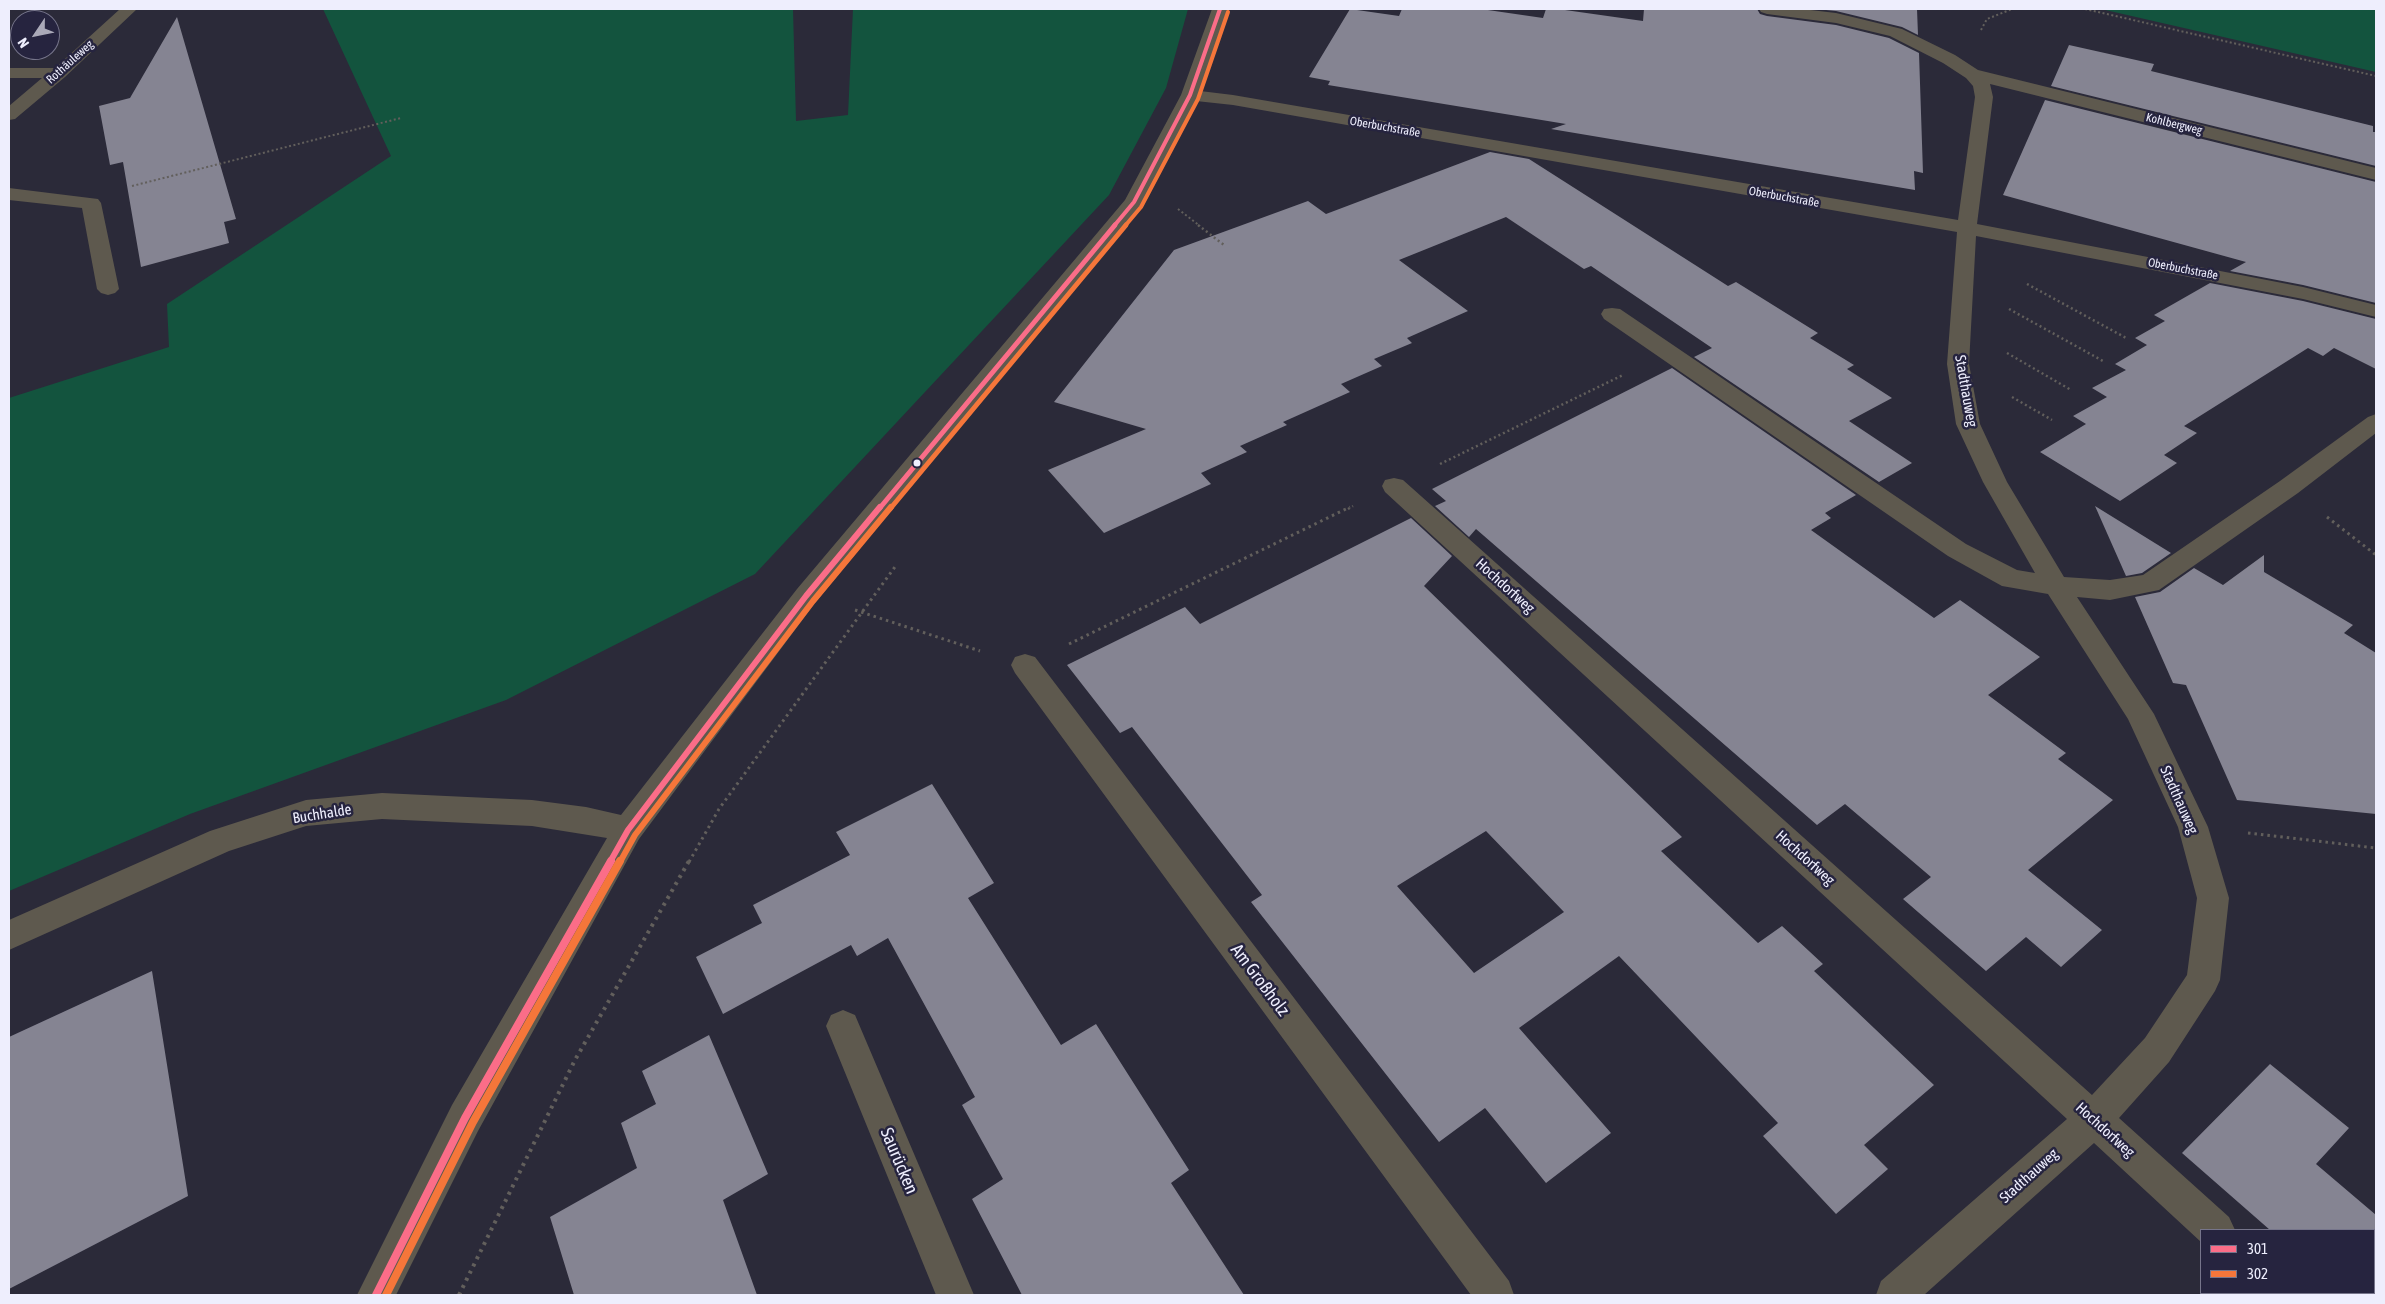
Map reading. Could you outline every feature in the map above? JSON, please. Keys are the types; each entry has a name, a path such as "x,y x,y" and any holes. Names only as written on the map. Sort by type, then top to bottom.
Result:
{"street":[{"name":"Rothäuleweg","path":"9,114 59,73 129,9"},
{"path":"376,1295 465,1118 628,830 806,596 1134,202 1190,95 1220,9"},
{"name":"Kohlbergweg","path":"1767,9 1836,18 1896,32 1922,43 1972,74 1982,85 1984,97 1966,241"},
{"path":"9,73 59,73"},
{"name":"Kohlbergweg","path":"1972,74 2376,174"},
{"name":"Oberbuchstraße","path":"1190,95 1233,100 1966,241 2293,291 2376,311"},
{"path":"9,194 91,203 108,289"},
{"name":"Stadthauweg","path":"1896,1295 2093,1120 2158,1050 2203,980 2213,898 2193,827 2140,714 2056,586 1996,482 1968,424 1958,364 1959,325 1966,241"},
{"path":"1612,314 1957,550 2011,579 2056,586 2110,590 2150,583 2289,487 2376,422"},
{"name":"Hochdorfweg","path":"1394,486 2215,1229"},
{"name":"Am Großholz","path":"1025,666 1495,1295"},
{"name":"Buchhalde","path":"9,935 221,840 306,813 382,806 532,813 586,820 628,830"},
{"name":"Saurücken","path":"843,1026 955,1295"}],"path":[{"path":"2085,9 2376,76"},
{"path":"91,203 106,193 402,118"},
{"path":"1174,216 1183,201"},
{"path":"1178,209 1224,246"},
{"path":"1966,241 2005,272 2128,339"},
{"path":"1962,284 2103,361"},
{"path":"1959,325 2071,390"},
{"path":"806,596 862,612 1025,666 1669,353"},
{"path":"2289,487 2376,555"},
{"path":"459,1295 575,1060 719,808 903,556"},
{"path":"2193,827 2376,848"}],"green space":[{"path":"323,9 793,9 796,121 848,115 853,9 1188,9 1166,88 1109,195 755,574 506,700 190,814 9,891 9,398 169,347 167,304 391,156"},
{"path":"2101,9 2376,9 2376,72"}],"building":[{"path":"1350,9 1399,16 1402,9 1481,9 1543,18 1546,9 1558,9 1643,21 1644,9 1757,9 1760,14 1767,16 1836,25 1889,38 1919,53 1923,173 1914,171 1915,190 1551,129 1566,124 1328,85 1330,81 1309,77"},
{"path":"1816,9 1917,9 1918,35 1902,27 1836,11"},
{"path":"177,17 236,219 224,222 229,243 141,267 123,162 110,165 99,106 130,98"},
{"path":"2069,45 2154,64 2151,71 2373,126 2373,132 2376,132 2376,166 2051,86"},
{"path":"2045,100 2376,182 2376,303 2303,285 2230,271 2246,262 2003,195"},
{"path":"1490,152 1529,159 1728,286 1736,282 1818,333 1810,338 1854,365 1847,369 1892,398 1849,421 1912,463 1879,482 1694,357 1712,348 1591,266 1584,269 1506,217 1399,260 1468,311 1407,338 1412,343 1374,359 1382,366 1341,384 1350,392 1283,422 1287,425 1240,446 1247,452 1201,473 1211,484 1104,533 1048,470 1146,429 1054,402 1174,250 1308,201 1326,214"},
{"path":"2210,283 2303,301 2376,319 2376,369 2334,348 2323,356 2308,348 2184,426 2197,433 2164,455 2177,463 2120,501 2040,452 2086,424 2073,416 2107,397 2092,388 2126,370 2115,364 2147,345 2135,338 2165,321 2154,315"},
{"path":"1672,368 1856,495 1825,513 1831,518 1811,530 1934,618 1960,600 2040,657 1988,695 2066,753 2058,759 2113,800 2028,870 2102,930 2061,967 2026,937 1986,971 1903,899 1931,877 1845,804 1817,825 1476,529 1469,537 1435,506 1446,501 1432,489"},
{"path":"2095,506 2171,553 2142,573 2126,576"},
{"path":"1411,518 1452,556 1424,586 1682,837 1661,851 1758,943 1782,926 1823,964 1814,971 1934,1085 1864,1145 1888,1169 1836,1214 1763,1136 1778,1123 1619,956 1519,1028 1611,1133 1546,1183 1485,1108 1439,1142 1251,902 1262,895 1132,727 1120,733 1067,665 1185,607 1200,624","holes":["1486,831 1564,912 1474,973 1397,886"]},
{"path":"2264,555 2264,572 2353,625 2344,633 2376,653 2376,814 2237,800 2186,685 2173,683 2135,597 2160,592 2194,568 2223,585"},
{"path":"932,784 994,883 968,898 1061,1045 1096,1024 1189,1170 1171,1183 1244,1295 1022,1295 972,1199 1003,1179 962,1105 975,1097 888,938 857,956 851,945 723,1014 696,957 762,923 753,905 850,855 836,832"},
{"path":"152,971 188,1196 9,1289 9,1037"},
{"path":"709,1035 768,1174 723,1200 757,1295 574,1295 550,1217 637,1168 621,1123 656,1104 642,1071"},
{"path":"2270,1064 2349,1128 2316,1164 2376,1215 2376,1295 2342,1294 2375,1294 2375,1229 2269,1229 2182,1153"}],"transit line":[{"name":"301","path":"376,1295 465,1118 628,830 806,596 1134,202 1190,95 1220,9"},
{"name":"302","path":"386,1295 473,1122 635,835 813,601 1141,207 1198,99 1228,12"}]}
